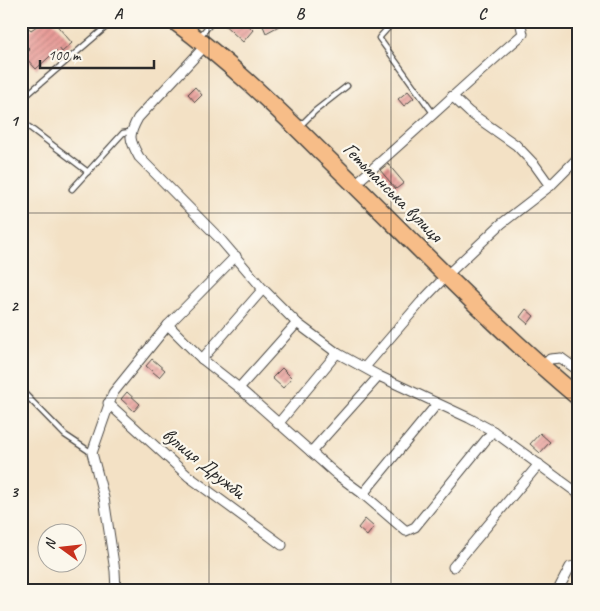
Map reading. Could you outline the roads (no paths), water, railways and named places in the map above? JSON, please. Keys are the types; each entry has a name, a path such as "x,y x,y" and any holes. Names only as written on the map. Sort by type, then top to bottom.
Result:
{"highway":[{"name":"Гетьманська вулиця","path":"174,21 202,42 259,91 515,342 579,398"}],"street":[{"path":"355,184 523,34 520,21"},
{"path":"202,42 138,118 130,132 132,146 140,157 236,256 263,289 296,323 337,352 379,376 493,431 579,494"},
{"path":"452,96 469,112 516,145 550,186"},
{"path":"365,367 447,275 501,224 550,186 579,157"},
{"path":"116,590 104,498 92,453 108,403 113,393 168,324 236,256"},
{"path":"202,359 263,289"},
{"path":"240,388 296,323"},
{"path":"168,324 202,359 240,388 336,474 363,494 406,531 415,527 493,431"},
{"path":"278,424 337,352"},
{"path":"543,367 550,359 561,358 579,370"},
{"path":"311,452 379,376"},
{"name":"вулиця Дружби","path":"108,403 188,476 282,545"},
{"path":"363,494 437,404"},
{"path":"453,567 539,464"},
{"path":"558,590 570,567 579,565"}],"lane":[{"path":"21,100 113,21"},
{"path":"202,42 213,21"},
{"path":"394,21 380,38 433,113"},
{"path":"298,128 315,111 347,86"},
{"path":"21,121 88,172"},
{"path":"72,189 123,133 130,132"},
{"path":"21,390 65,435 92,453"}]}
